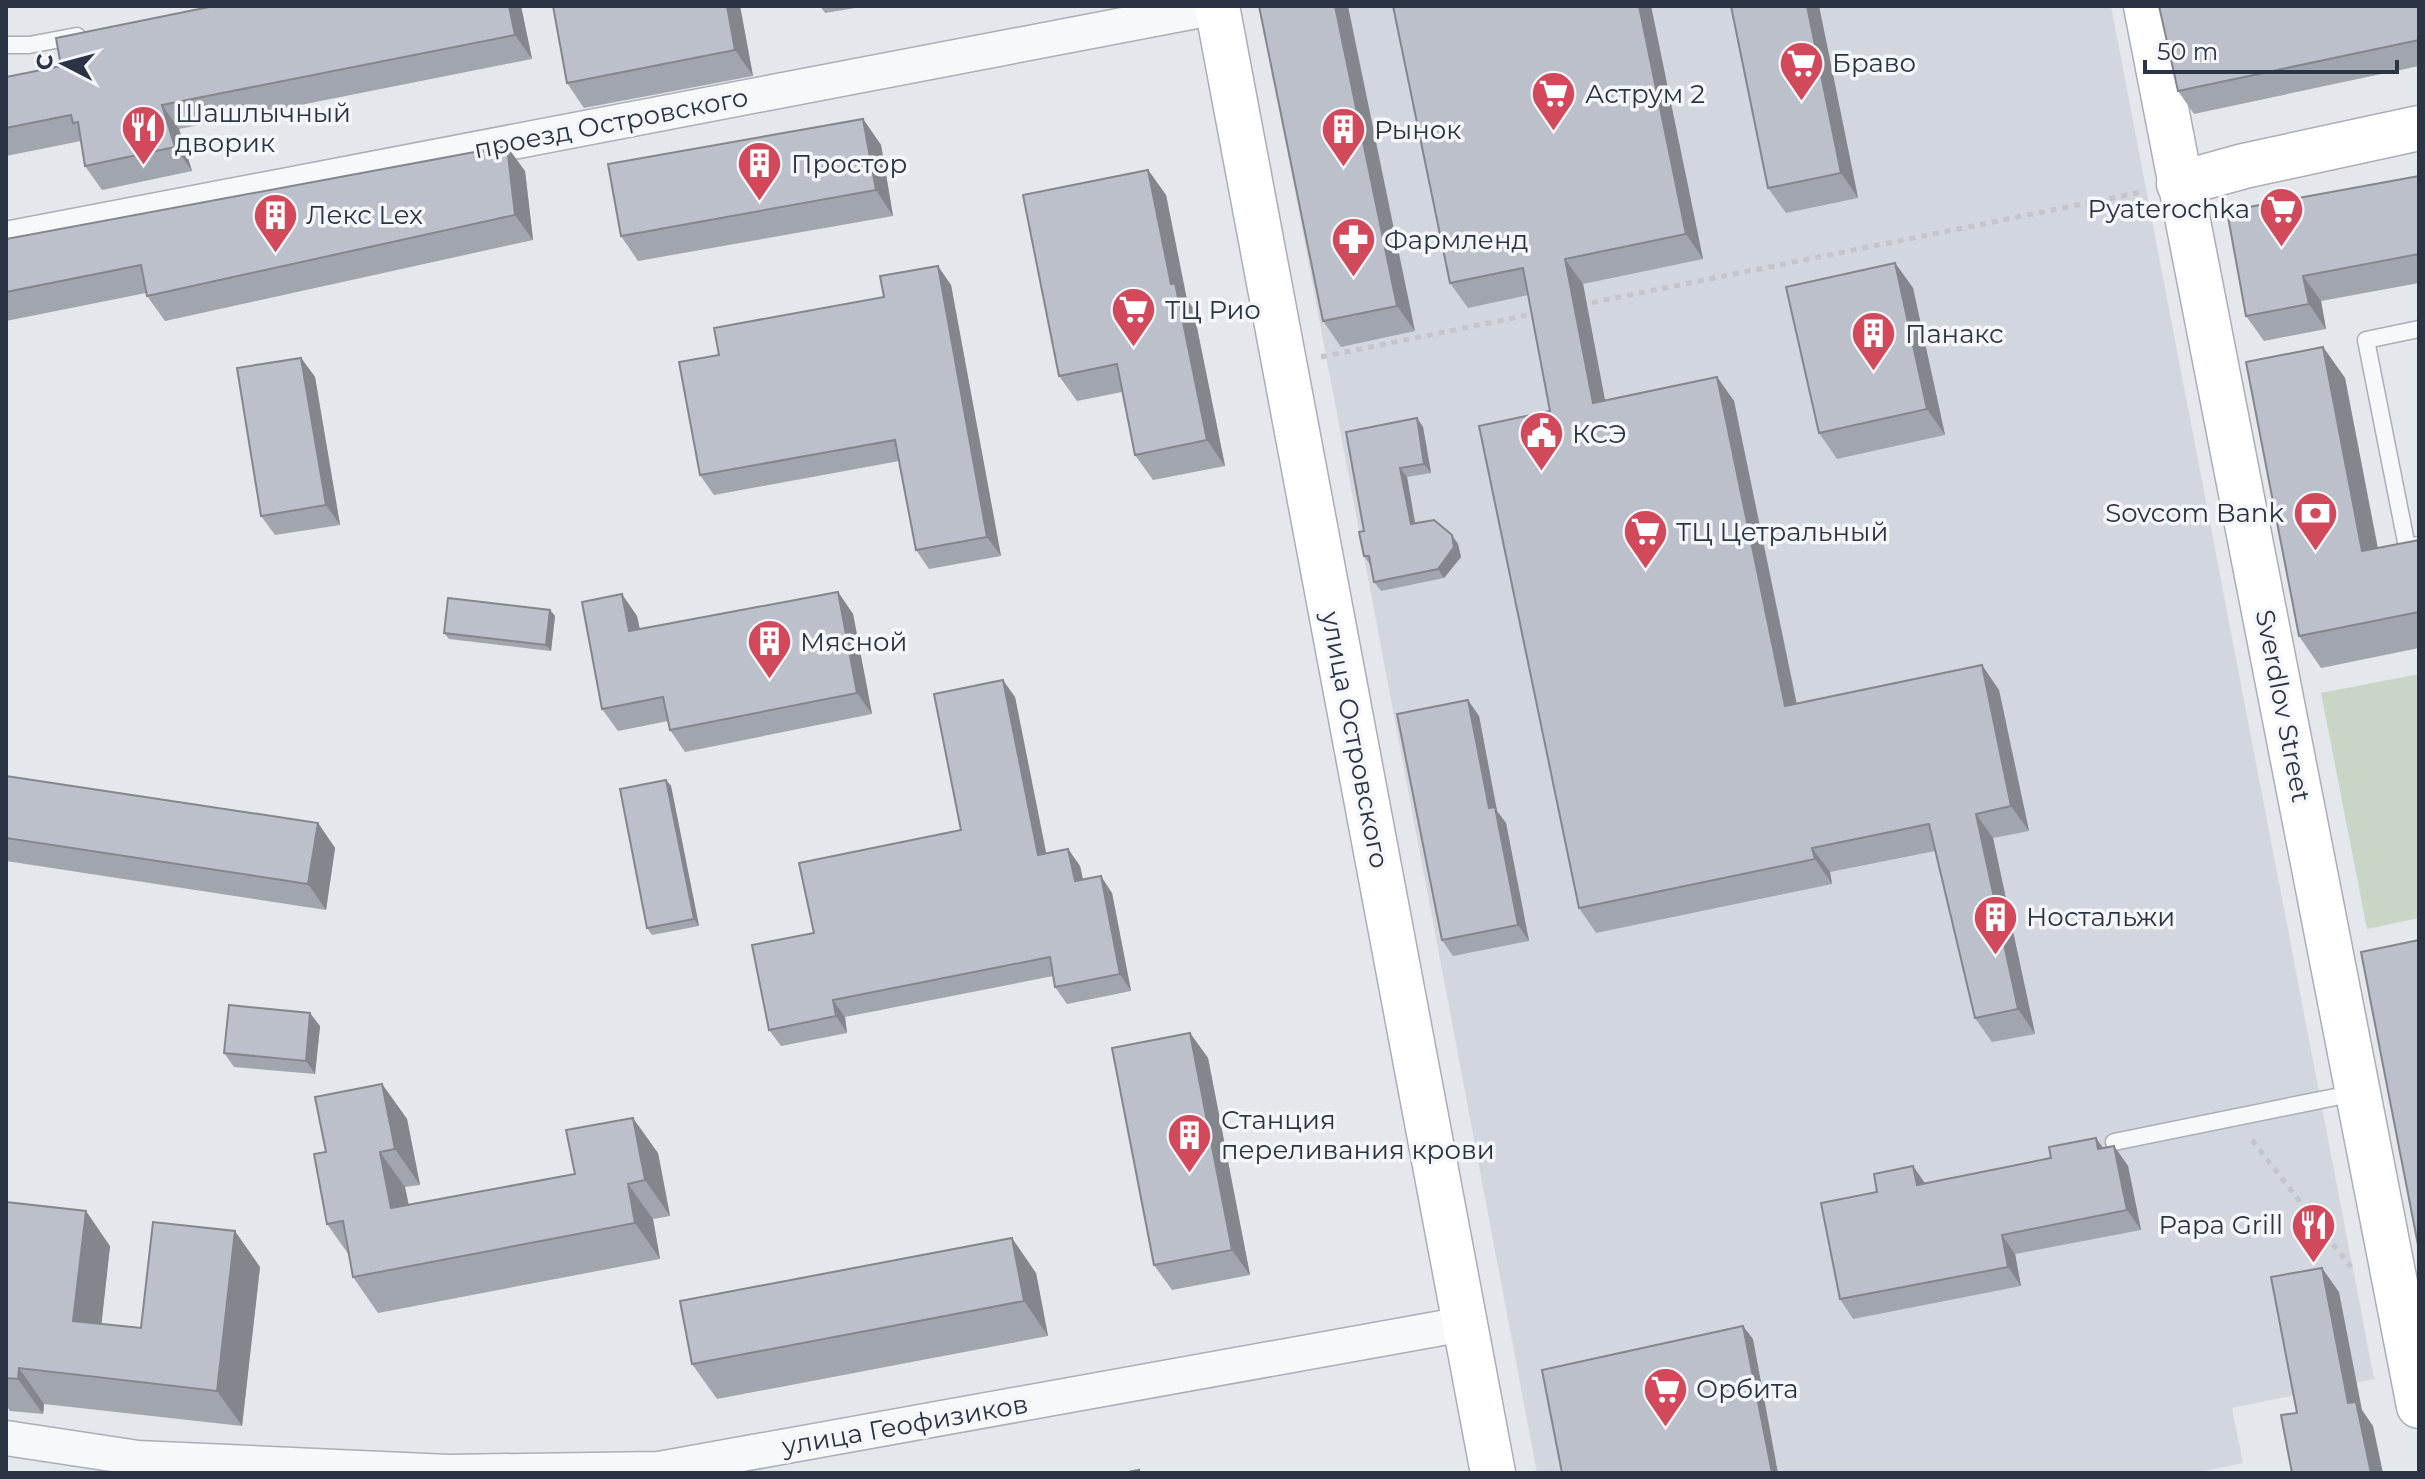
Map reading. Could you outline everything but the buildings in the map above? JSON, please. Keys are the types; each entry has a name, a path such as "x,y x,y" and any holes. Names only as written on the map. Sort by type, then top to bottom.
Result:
{"street":[{"name":"проезд Островского","path":"6,239 1217,6"},
{"name":"улица Островского","path":"1217,6 1493,1473"},
{"name":"Sverdlov Street","path":"2146,6 2419,1406"},
{"path":"2179,184 2244,166 2419,128"},
{"name":"улица Геофизиков","path":"6,1438 154,1459 448,1472 659,1469 1464,1324"}],"lane":[{"path":"6,45 29,45 91,33"},
{"path":"2419,329 2366,340 2407,547 2419,545"},
{"path":"2114,1142 2358,1093"}],"path":[{"path":"1578,306 2179,184"},
{"path":"1285,365 1547,312"},
{"path":"2236,1119 2359,1278"}],"shaded area":[{"path":"1260,6 2111,6 2374,1379 2232,1408 2243,1463 2195,1473 1537,1473"}],"green space":[{"path":"2419,674 2419,918 2367,929 2321,693"}],"place":[{"name":"Браво","path":"1801,102"},
{"name":"Аструм 2","path":"1554,133"},
{"name":"Шашлычный дворик","path":"144,167"},
{"name":"Рынок","path":"1343,169"},
{"name":"Простор","path":"760,203"},
{"name":"Pyaterochka","path":"2281,248"},
{"name":"Лекс Lex","path":"275,254"},
{"name":"Фармленд","path":"1353,279"},
{"name":"ТЦ Рио","path":"1134,349"},
{"name":"Панакс","path":"1874,373"},
{"name":"КСЭ","path":"1541,473"},
{"name":"Sovcom Bank","path":"2315,552"},
{"name":"ТЦ Цетральный","path":"1645,571"},
{"name":"Мясной","path":"769,681"},
{"name":"Ностальжи","path":"1995,956"},
{"name":"Станция переливания крови","path":"1190,1174"},
{"name":"Papa Grill","path":"2314,1264"},
{"name":"Орбита","path":"1665,1428"}]}
